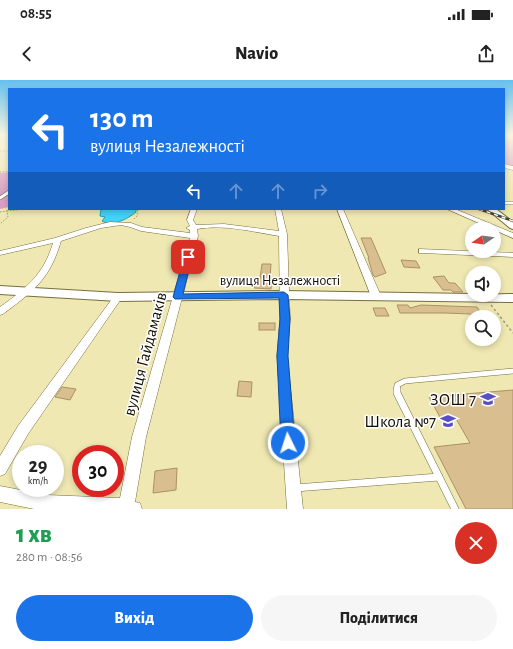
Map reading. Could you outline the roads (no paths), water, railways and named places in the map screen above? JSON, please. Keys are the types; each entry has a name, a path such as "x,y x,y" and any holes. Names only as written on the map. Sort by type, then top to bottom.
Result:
{"street":[{"name":"вулиця Гайдамаків","path":"129,508 139,437 178,297 194,232 190,220 194,210"},
{"path":"278,210 283,234 285,319 283,363 296,509"},
{"path":"340,210 376,296"},
{"path":"452,210 513,236"},
{"path":"493,210 513,226"},
{"path":"0,253 58,240 105,225 127,224 141,229 172,233 194,232 209,224 220,224 283,234"},
{"path":"0,312 26,291 49,266 58,240"},
{"path":"422,251 513,255"},
{"name":"вулиця Незалежності","path":"0,290 118,297 284,295 513,298"},
{"path":"0,469 23,430 118,297"},
{"path":"0,494 14,498 51,504 129,508"}],"lane":[{"path":"455,509 397,394 397,385 405,381 513,370"},
{"path":"293,488 439,477"}],"water":[{"path":"101,210 136,210 136,212 129,217 115,223 106,223 102,221 105,217 100,216"}],"railway":[{"path":"482,210 513,221"}],"place":[{"name":"ЗОШ 7","path":"488,399"},
{"name":"Школа №7","path":"448,421"}]}
